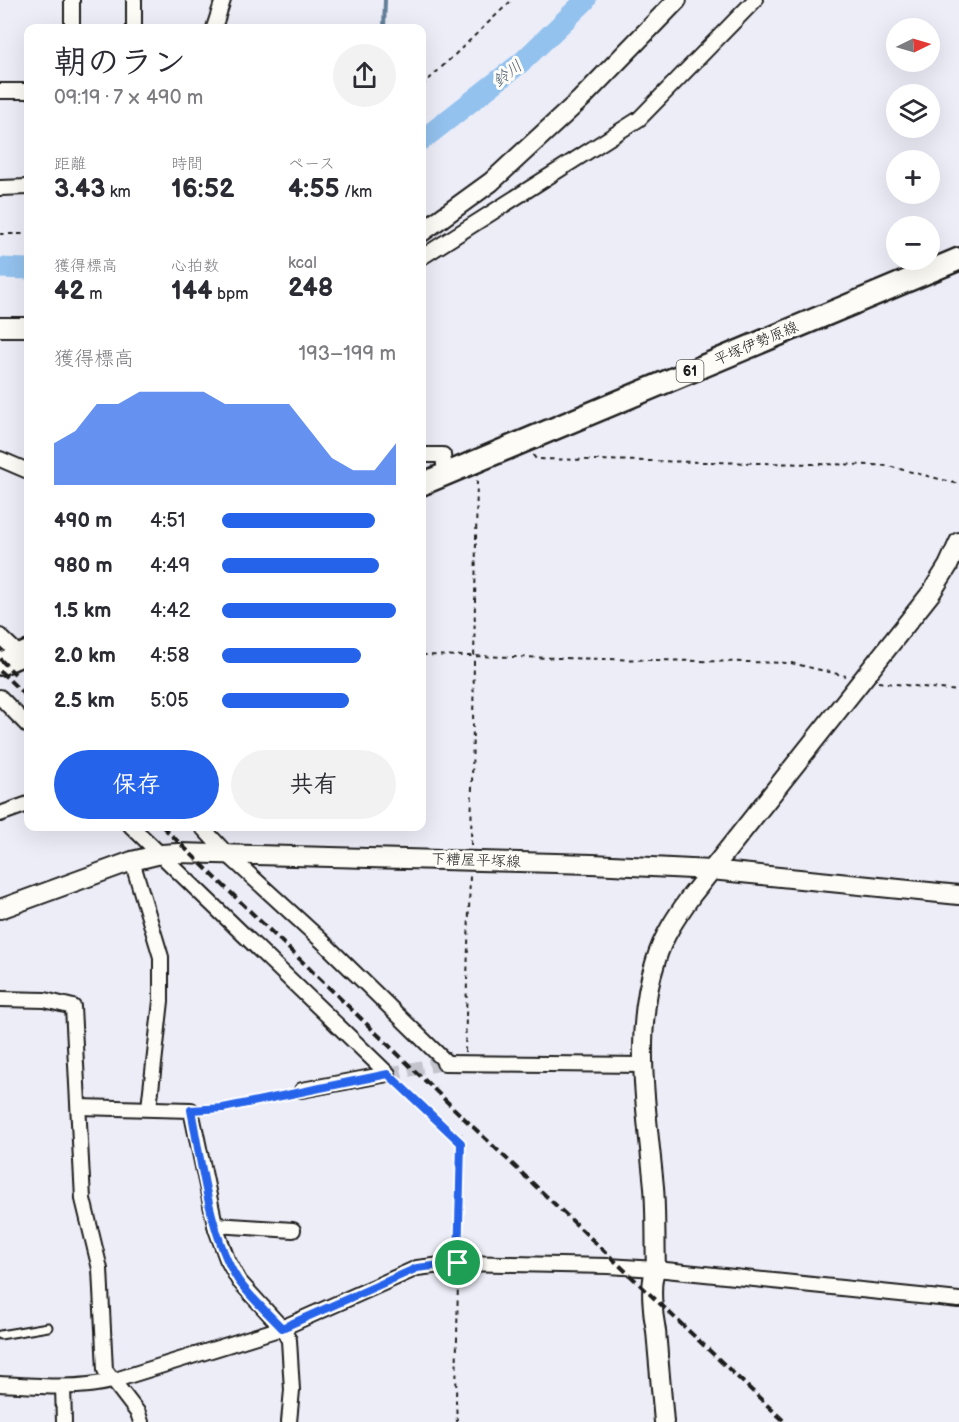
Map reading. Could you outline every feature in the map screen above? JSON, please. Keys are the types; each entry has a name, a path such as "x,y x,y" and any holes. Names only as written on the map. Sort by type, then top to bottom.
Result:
{"main road":[{"name":"平塚伊勢原線","path":"426,482 959,259"},
{"path":"0,664 24,658"}],"street":[{"path":"72,0 72,24"},
{"path":"134,0 134,24"},
{"path":"215,24 223,0"},
{"path":"426,229 499,175 581,99 677,0"},
{"path":"426,254 639,119 755,0"},
{"path":"0,91 24,91"},
{"path":"0,188 24,187"},
{"path":"0,327 24,327"},
{"path":"426,455 443,455 445,474"},
{"path":"0,459 24,469"},
{"path":"664,1422 656,1331 662,1320 660,1275 656,1269 654,1189 643,1065 645,1014 656,958 669,928 711,870 931,593 948,566 959,542"},
{"path":"0,636 24,655"},
{"path":"0,698 24,722"},
{"path":"0,814 24,805"},
{"path":"136,831 388,1074"},
{"path":"206,831 446,1063 643,1065"},
{"name":"下糟屋平塚線","path":"0,909 132,861 161,854 226,853 711,870 959,895"},
{"path":"132,861 161,957 161,1001 149,1108"},
{"path":"0,999 45,1000 73,1007 83,1199 100,1269 105,1370 138,1413 141,1422"},
{"path":"302,1090 388,1074"},
{"path":"78,1107 191,1110 215,1225 227,1259 239,1281 282,1328 289,1340 292,1390 289,1422"},
{"path":"215,1225 293,1230"},
{"path":"0,1384 63,1387 112,1381 282,1328 417,1268 458,1263 656,1269 959,1300"},
{"path":"63,1387 64,1422"}],"lane":[{"path":"0,1335 48,1327"}],"path":[{"path":"426,82 512,0"},
{"path":"0,234 24,234"},
{"path":"526,439 536,459 888,466 959,484"},
{"path":"465,1063 477,474 472,462"},
{"path":"426,656 791,663 861,680 959,691"},
{"path":"388,1074 461,1143"},
{"path":"191,1110 223,1108 302,1090"},
{"path":"457,1422 462,1133"}],"waterway":[{"path":"384,24 385,0"},
{"name":"鈴川","path":"426,137 523,61 586,0"},
{"name":"鈴川","path":"0,268 24,269"}],"tunnel":[{"path":"388,1074 444,1063"}],"railway":[{"path":"0,659 15,674"},
{"path":"0,671 24,694"},
{"path":"167,831 470,1124 785,1422"}],"route":[{"path":"388,1074 461,1143 458,1263 417,1268 282,1328 239,1281 227,1259 216,1230 191,1110 223,1108 388,1074"}]}
